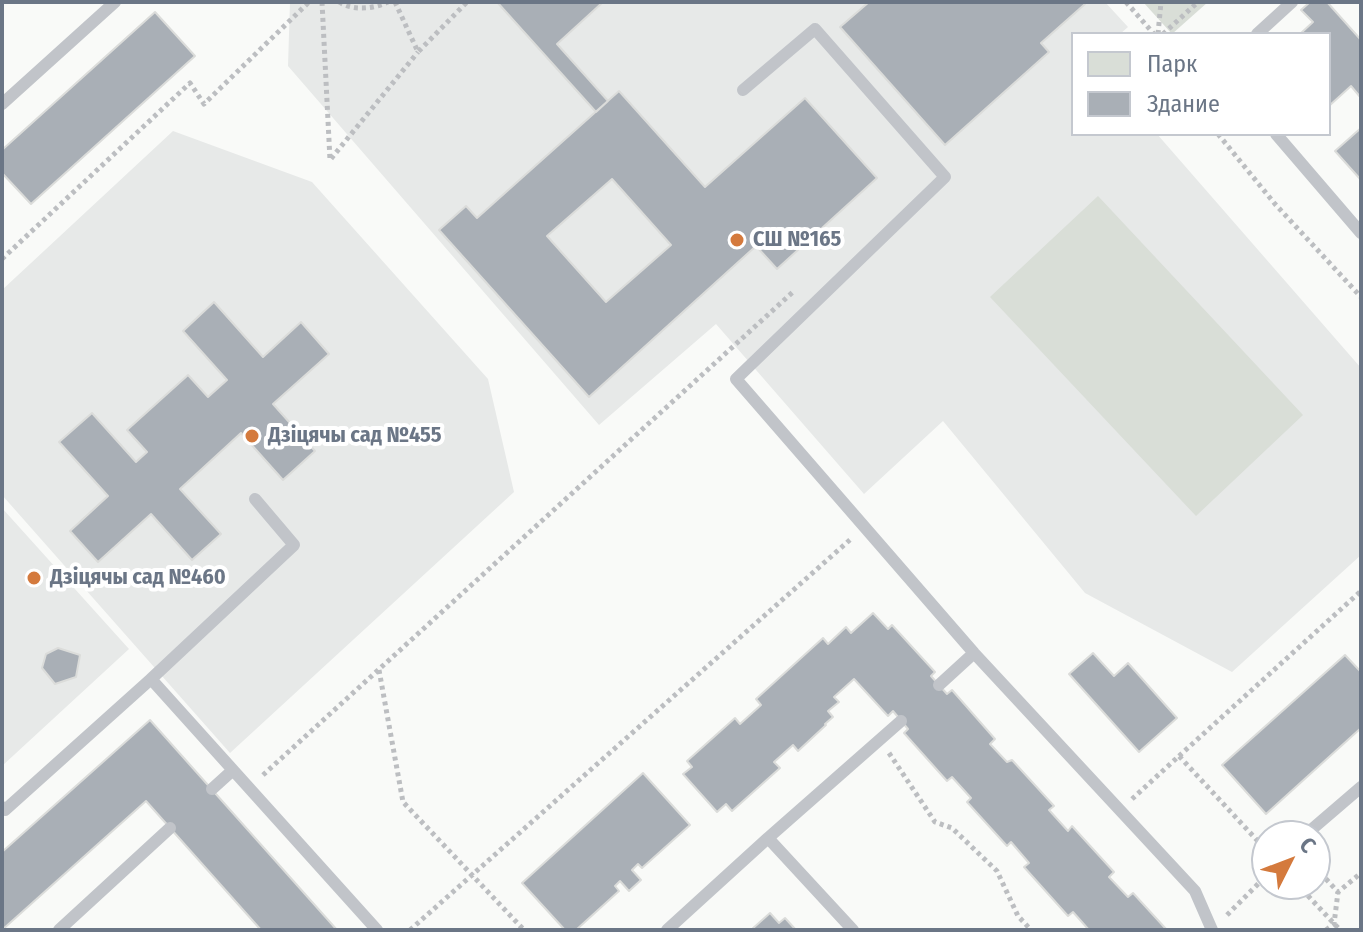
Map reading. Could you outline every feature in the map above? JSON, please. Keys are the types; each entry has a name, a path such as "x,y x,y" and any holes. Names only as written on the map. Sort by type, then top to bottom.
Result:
{"lane":[{"path":"2,104 115,2"},
{"path":"1259,32 1292,2"},
{"path":"743,90 815,29 945,177 736,379 974,653 1195,891 1212,930"},
{"path":"1278,136 1361,233"},
{"path":"2,807 5,810 151,679 294,545 255,499"},
{"path":"939,685 974,653"},
{"path":"151,679 377,930"},
{"path":"667,930 901,721"},
{"path":"212,789 233,770"},
{"path":"1323,820 1361,787"},
{"path":"59,930 170,828"},
{"path":"768,838 853,930"}],"path":[{"path":"2,259 190,83 204,104 309,2"},
{"path":"322,2 330,160 418,52 467,2"},
{"path":"339,2 346,7 376,8 388,2"},
{"path":"395,2 418,52"},
{"path":"1126,2 1156,32"},
{"path":"1158,32 1161,2"},
{"path":"1160,32 1198,2"},
{"path":"1220,136 1275,204 1361,297"},
{"path":"249,788 805,281"},
{"path":"410,930 865,527"},
{"path":"1119,810 1361,591"},
{"path":"379,669 403,802 524,930"},
{"path":"880,739 935,822 952,828 997,871 1018,916 1031,930"},
{"path":"1179,756 1251,834"},
{"path":"1326,930 1334,924 1338,892 1361,873"},
{"path":"1331,884 1338,892"},
{"path":"1224,919 1251,891"},
{"path":"1312,900 1340,930"}],"shaded area":[{"path":"290,2 1105,2 1128,27 1122,32 1071,32 1071,136 1159,136 1361,368 1361,555 1232,672 1085,593 943,421 864,494 716,324 599,425 288,66"},
{"name":"Дзіцячы сад №455","path":"173,131 312,182 488,379 514,492 230,753 2,495 2,290"},
{"name":"Дзіцячы сад №460","path":"2,508 129,649 2,766"}],"green space":[{"path":"1143,2 1208,2 1174,32 1170,32"},
{"path":"1098,196 1303,415 1196,516 990,297"}],"building":[{"path":"497,2 603,2 557,44 608,101 596,112"},
{"path":"869,2 1085,4 1041,43 1049,52 945,145 840,27"},
{"path":"1310,2 1327,2 1361,40 1361,98 1351,86 1331,104 1331,32 1302,32 1313,22 1301,10"},
{"path":"155,12 195,56 31,204 2,173 2,150"},
{"name":"СШ №165","path":"619,91 705,187 805,98 877,178 777,269 756,246 589,397 439,230 466,206 477,218","holes":["612,179 671,245 606,302 547,236"]},
{"path":"1361,128 1361,180 1335,151"},
{"path":"214,302 263,357 301,322 329,354 273,404 315,451 283,480 241,433 180,489 221,534 192,560 151,514 98,562 70,531 108,496 59,442 92,413 136,462 147,452 127,430 188,375 208,397 227,380 183,331"},
{"path":"873,613 888,629 892,625 935,672 931,676 947,694 952,690 995,739 990,744 1007,762 1012,760 1054,806 1049,810 1068,831 1072,826 1114,872 1109,877 1128,897 1133,893 1166,929 1089,930 1073,912 1068,916 1024,867 1029,863 1011,842 1007,846 967,802 971,798 952,777 947,781 904,733 908,729 893,711 888,716 854,679 834,697 839,702 828,711 833,717 826,725 798,751 793,745 774,762 780,768 732,811 726,804 717,812 683,774 692,767 687,761 735,718 740,724 761,705 756,699 823,638 828,644 846,627 851,633"},
{"path":"58,648 80,655 76,677 55,684 42,668 46,654"},
{"path":"1093,653 1114,676 1128,663 1177,718 1139,752 1069,674"},
{"path":"1345,655 1361,672 1361,728 1266,814 1222,765"},
{"path":"150,720 337,930 261,930 146,801 2,930 2,852"},
{"path":"643,773 690,825 642,868 638,864 632,870 641,880 629,891 620,881 615,886 619,891 576,930 565,930 522,883"},
{"path":"770,913 779,923 785,918 796,930 751,930"}],"place":[{"name":"СШ №165","path":"737,240"},
{"name":"Дзіцячы сад №455","path":"252,436"},
{"name":"Дзіцячы сад №460","path":"34,578"}]}
